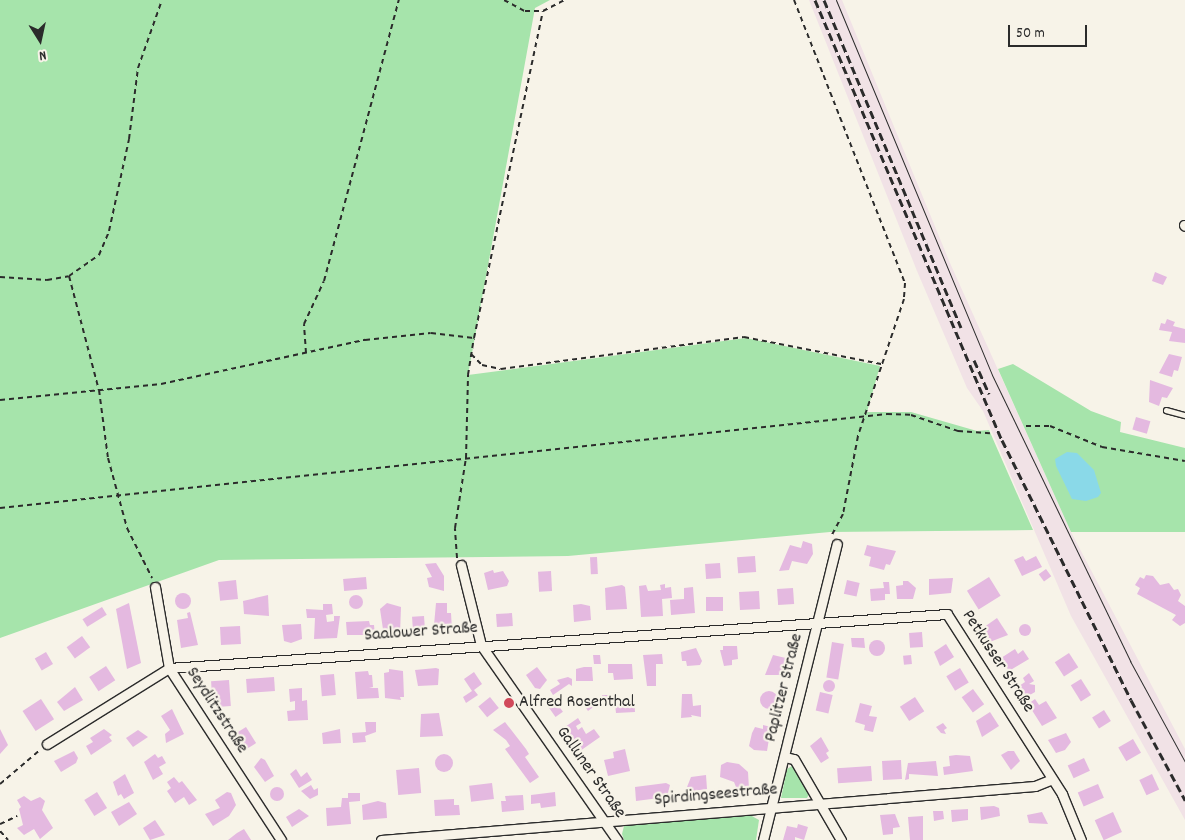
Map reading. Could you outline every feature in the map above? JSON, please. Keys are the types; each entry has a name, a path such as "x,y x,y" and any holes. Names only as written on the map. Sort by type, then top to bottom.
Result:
{"street":[{"name":"Paplitzer Straße","path":"764,840 837,544"},
{"name":"Galluner Straße","path":"460,565 481,645 617,840"},
{"name":"Seydlitzstraße","path":"155,587 169,668 280,840"},
{"name":"Petkusser Straße","path":"818,622 947,614 1052,779 1081,840"},
{"name":"Saalower Straße","path":"47,744 169,668 818,622"},
{"path":"785,757 794,759 841,840"},
{"name":"Spirdingseestraße","path":"381,840 1035,786 1052,779"}],"lane":[{"path":"1166,410 1185,415"}],"path":[{"path":"0,277 47,280 68,276 99,255 109,231 129,140 138,68 162,0"},
{"path":"306,353 304,324 324,281 389,47 399,0"},
{"path":"504,0 524,11 543,11 565,0"},
{"path":"794,0 905,284 904,299 864,417 843,514 830,536 837,544"},
{"path":"460,565 455,552 455,528 466,458 471,354 543,11"},
{"path":"68,276 99,390 108,458 120,494 127,528 142,554 155,587"},
{"path":"0,400 161,384 281,355 306,353 364,340 430,333 474,338"},
{"path":"471,354 482,365 500,369 744,337 882,364"},
{"path":"0,508 864,417 910,415 958,432 990,434"},
{"path":"1026,426 1050,426 1102,447 1185,461"},
{"path":"0,784 47,744"},
{"path":"0,824 17,816"},
{"path":"0,831 8,840"}],"shaded area":[{"path":"809,0 842,0 950,263 1071,532 1185,749 1185,820 1071,616 983,411 967,388 917,271"}],"green space":[{"path":"0,0 550,0 535,8 468,375 746,338 880,366 867,412 911,412 977,431 989,430 1033,530 830,532 568,556 219,560 0,638"},
{"path":"1013,364 1091,411 1121,422 1120,432 1185,448 1185,532 1071,532 998,369"},
{"path":"792,766 809,794 807,798 781,798 787,769"},
{"path":"750,815 759,820 756,840 624,840 622,834 624,826 628,825"}],"water":[{"path":"1067,452 1077,453 1094,470 1101,493 1098,497 1086,501 1072,499 1056,466 1055,459"}],"building":[{"path":"1155,272 1167,277 1163,285 1152,281"},
{"path":"1167,319 1175,322 1173,326 1185,329 1185,343 1169,341 1172,332 1159,330 1161,323 1165,324"},
{"path":"1169,354 1182,357 1178,371 1174,370 1172,377 1159,373"},
{"path":"1150,380 1173,388 1167,398 1162,397 1159,406 1149,402"},
{"path":"1136,417 1150,421 1147,434 1132,429"},
{"path":"803,541 812,544 813,554 807,564 792,561 789,570 779,571 790,545 801,548"},
{"path":"867,545 896,551 890,565 886,564 884,570 869,566 871,557 864,555"},
{"path":"755,556 756,572 738,573 737,557"},
{"path":"1023,556 1026,561 1036,556 1042,567 1022,576 1014,560"},
{"path":"590,557 597,557 598,574 591,574"},
{"path":"436,563 444,576 444,591 429,587 427,578 432,577 425,564"},
{"path":"720,563 721,578 706,579 705,564"},
{"path":"1046,569 1051,576 1044,582 1039,574"},
{"path":"493,570 494,573 503,571 509,581 507,586 488,590 484,573"},
{"path":"551,571 552,591 539,592 538,572"},
{"path":"1146,575 1153,576 1160,585 1169,583 1174,590 1178,589 1181,595 1178,601 1185,606 1185,623 1180,626 1172,620 1176,615 1137,594 1140,588 1135,585 1140,577 1144,579"},
{"path":"366,577 367,589 344,591 343,579"},
{"path":"989,577 1001,596 979,609 967,591"},
{"path":"953,578 951,593 929,595 929,579"},
{"path":"236,580 238,599 220,601 218,582"},
{"path":"847,580 860,583 857,597 844,594"},
{"path":"903,581 908,581 916,588 913,599 897,599 896,586 903,585"},
{"path":"883,582 889,582 890,594 885,594 885,600 871,601 870,589 884,588"},
{"path":"665,584 665,588 671,587 672,598 662,599 663,616 641,617 639,586 646,585 648,591 661,590 660,585"},
{"path":"622,585 625,587 627,609 606,610 605,588"},
{"path":"693,587 695,613 671,615 670,600 684,599 684,588"},
{"path":"793,588 794,604 778,605 777,589"},
{"path":"759,591 760,609 740,610 739,592"},
{"path":"183,593 189,595 191,601 189,607 183,609 177,607 175,601 177,595"},
{"path":"268,595 269,616 244,614 243,601"},
{"path":"356,595 361,597 363,602 361,607 356,609 351,607 349,602 351,597"},
{"path":"706,597 723,597 723,611 706,611"},
{"path":"129,603 141,663 127,669 116,609"},
{"path":"387,603 401,607 400,634 384,636 380,609"},
{"path":"436,603 447,603 447,613 451,613 452,630 438,630 438,625 434,625"},
{"path":"323,604 332,604 333,614 326,615 327,622 334,621 334,616 340,616 337,638 314,639 315,618 307,618 306,609 323,610"},
{"path":"573,605 590,606 591,620 574,622"},
{"path":"102,607 107,615 87,627 82,619"},
{"path":"190,612 198,645 181,648 177,620 188,618 187,613"},
{"path":"512,613 513,626 497,627 496,614"},
{"path":"424,616 425,632 413,633 412,617"},
{"path":"997,618 1008,635 987,643 980,630"},
{"path":"369,621 370,625 374,625 375,635 347,635 346,622"},
{"path":"301,624 302,639 291,643 284,641 282,625"},
{"path":"1025,624 1031,630 1025,636 1019,630"},
{"path":"240,626 241,644 221,645 220,627"},
{"path":"922,632 923,647 910,648 909,633"},
{"path":"82,636 90,647 75,658 67,647"},
{"path":"851,638 864,638 865,648 852,647"},
{"path":"874,640 880,640 885,645 883,654 874,656 869,651 869,645"},
{"path":"832,642 844,644 838,679 826,678"},
{"path":"946,644 954,657 940,666 934,652"},
{"path":"723,646 737,646 738,659 732,660 732,665 724,666 720,650 723,650"},
{"path":"696,648 702,661 700,665 687,666 686,661 682,661 681,652"},
{"path":"1015,649 1018,654 1023,650 1029,659 1009,671 1001,658"},
{"path":"46,652 53,664 42,671 35,658"},
{"path":"1069,653 1078,667 1064,677 1055,662"},
{"path":"662,654 663,664 656,664 656,686 647,686 643,655"},
{"path":"593,655 600,655 601,664 594,664"},
{"path":"773,655 790,659 784,675 765,675"},
{"path":"911,655 912,664 904,665 903,656"},
{"path":"608,664 632,664 633,679 614,680 613,673 608,673"},
{"path":"106,666 115,680 98,691 89,677"},
{"path":"537,667 547,680 540,689 535,688 526,675"},
{"path":"592,667 593,681 576,681 576,669"},
{"path":"960,668 969,683 955,691 946,676"},
{"path":"389,669 403,671 404,697 400,697 401,700 385,698 384,673 389,672"},
{"path":"439,669 438,685 418,686 415,670"},
{"path":"368,671 369,675 372,675 373,687 369,688 378,688 379,698 357,699 355,672"},
{"path":"474,672 482,684 474,690 478,695 466,703 463,697 472,691 464,679"},
{"path":"1029,673 1034,681 1029,684 1035,685 1035,692 1023,699 1016,688 1025,682 1023,678"},
{"path":"334,674 336,695 322,696 320,675"},
{"path":"274,677 275,691 247,693 246,679"},
{"path":"568,677 572,679 572,686 569,684 553,695 550,690 560,684 557,680"},
{"path":"1081,679 1091,695 1081,701 1071,685"},
{"path":"229,680 231,706 213,707 211,681"},
{"path":"829,680 835,686 829,692 823,686"},
{"path":"75,687 83,700 64,711 57,702"},
{"path":"302,688 302,701 307,700 308,720 288,721 287,711 295,710 295,701 290,702 289,689"},
{"path":"973,689 984,704 973,713 962,697"},
{"path":"765,691 773,691 778,696 776,707 765,709 760,704 760,696"},
{"path":"820,692 833,695 828,713 816,711"},
{"path":"682,694 692,694 693,706 701,705 701,717 691,715 692,717 681,718"},
{"path":"602,695 614,695 615,699 634,697 635,712 616,713 615,704 606,705"},
{"path":"490,697 499,708 487,717 478,706"},
{"path":"915,697 924,711 909,721 900,707"},
{"path":"41,699 54,719 36,731 23,711"},
{"path":"1035,699 1039,705 1046,701 1057,718 1042,726 1028,704"},
{"path":"592,700 596,705 588,711 584,705"},
{"path":"556,702 563,712 556,717 549,707"},
{"path":"860,703 872,706 869,716 877,717 873,732 864,730 865,725 855,722"},
{"path":"172,709 184,734 166,743 165,734 170,730 161,716"},
{"path":"1104,710 1111,721 1099,728 1092,717"},
{"path":"990,712 999,726 982,737 976,721"},
{"path":"439,713 443,736 420,737 421,714"},
{"path":"578,718 581,723 576,726 578,730 582,727 586,734 594,729 600,737 580,751 565,727"},
{"path":"365,722 376,722 376,732 365,736 366,742 353,743 352,733 366,732"},
{"path":"505,722 526,749 529,754 525,757 539,777 530,783 505,749 510,746 506,740 493,730"},
{"path":"943,723 947,728 944,730 946,734 941,733 936,727"},
{"path":"763,725 771,727 767,751 754,750 749,746 752,733 755,727 763,729"},
{"path":"246,727 256,743 242,752 232,736"},
{"path":"0,729 8,745 0,754"},
{"path":"104,729 112,735 109,737 112,741 91,755 86,746 93,742 90,738"},
{"path":"340,729 341,743 323,744 322,733"},
{"path":"138,730 148,737 133,747 126,738"},
{"path":"1066,733 1071,742 1065,750 1056,753 1048,740"},
{"path":"821,737 829,751 826,753 829,758 821,763 810,746"},
{"path":"1133,739 1141,753 1126,761 1118,748"},
{"path":"625,749 630,771 608,776 604,760 614,758 613,752"},
{"path":"74,751 78,758 76,763 61,772 54,761"},
{"path":"1008,751 1014,751 1020,761 1011,770 1001,755"},
{"path":"155,754 158,758 162,756 166,763 159,767 163,774 153,780 144,762"},
{"path":"444,754 450,757 453,763 450,769 444,772 438,769 435,763 438,757"},
{"path":"949,756 970,756 973,771 944,775 943,767 950,766"},
{"path":"261,758 265,760 274,776 265,782 254,767"},
{"path":"1084,758 1090,771 1074,778 1068,766"},
{"path":"901,760 902,779 883,780 882,761"},
{"path":"936,761 938,776 909,774 909,779 905,780 908,763"},
{"path":"727,762 739,764 748,772 749,789 738,792 734,782 720,777 721,765"},
{"path":"871,766 872,781 838,783 837,768"},
{"path":"419,768 421,793 398,795 396,770"},
{"path":"296,769 301,777 307,772 312,780 299,788 290,774"},
{"path":"125,774 134,793 124,799 121,794 118,796 113,782"},
{"path":"1152,774 1159,789 1146,795 1139,780"},
{"path":"706,775 707,789 692,791 692,787 687,787 691,777"},
{"path":"174,777 179,783 182,781 197,800 189,805 184,797 175,803 167,791 171,788 167,782"},
{"path":"492,783 494,799 471,802 469,786"},
{"path":"666,783 670,785 667,797 636,801 635,787"},
{"path":"1098,784 1104,798 1084,806 1078,793"},
{"path":"311,785 314,790 318,788 318,795 310,799 301,791"},
{"path":"274,787 280,787 284,794 280,801 274,801 270,797 270,791"},
{"path":"97,792 107,808 94,816 84,800"},
{"path":"227,792 231,793 236,805 229,816 213,826 205,814 220,808 215,800"},
{"path":"555,792 556,806 541,808 540,803 531,804 531,795"},
{"path":"348,793 360,793 360,801 349,802 351,824 327,826 326,808 341,807 342,798 348,798"},
{"path":"523,795 524,810 502,812 501,801 506,801 505,796"},
{"path":"24,796 31,801 40,797 45,801 42,810 53,828 40,839 34,829 24,835 17,828 23,825 19,809 21,807 17,800"},
{"path":"454,799 454,805 459,805 460,815 435,816 434,800"},
{"path":"378,801 386,803 387,818 363,820 362,805"},
{"path":"129,802 137,814 119,826 111,812"},
{"path":"994,806 999,808 1000,816 981,820 980,807"},
{"path":"299,809 309,816 292,827 286,817"},
{"path":"968,809 968,820 952,822 951,810"},
{"path":"933,811 943,811 944,819 934,821"},
{"path":"1042,812 1048,824 1029,823 1027,815"},
{"path":"1113,812 1122,832 1104,840 1095,820"},
{"path":"895,814 900,827 893,828 893,834 883,835 880,815"},
{"path":"923,816 923,840 910,840 908,817"},
{"path":"155,820 165,835 150,840 143,828"},
{"path":"798,824 808,827 804,840 795,837 795,840 783,840 787,826 797,828"},
{"path":"244,829 251,840 228,840 237,833"}],"tram line":[{"path":"836,0 992,375 1130,661 1185,762"}],"railway":[{"path":"815,0 1002,440 1131,700 1185,800"},
{"path":"824,0 961,328"},
{"path":"974,360 989,394"}],"place":[{"name":"Alfred Rosenthal","path":"509,703"}]}
